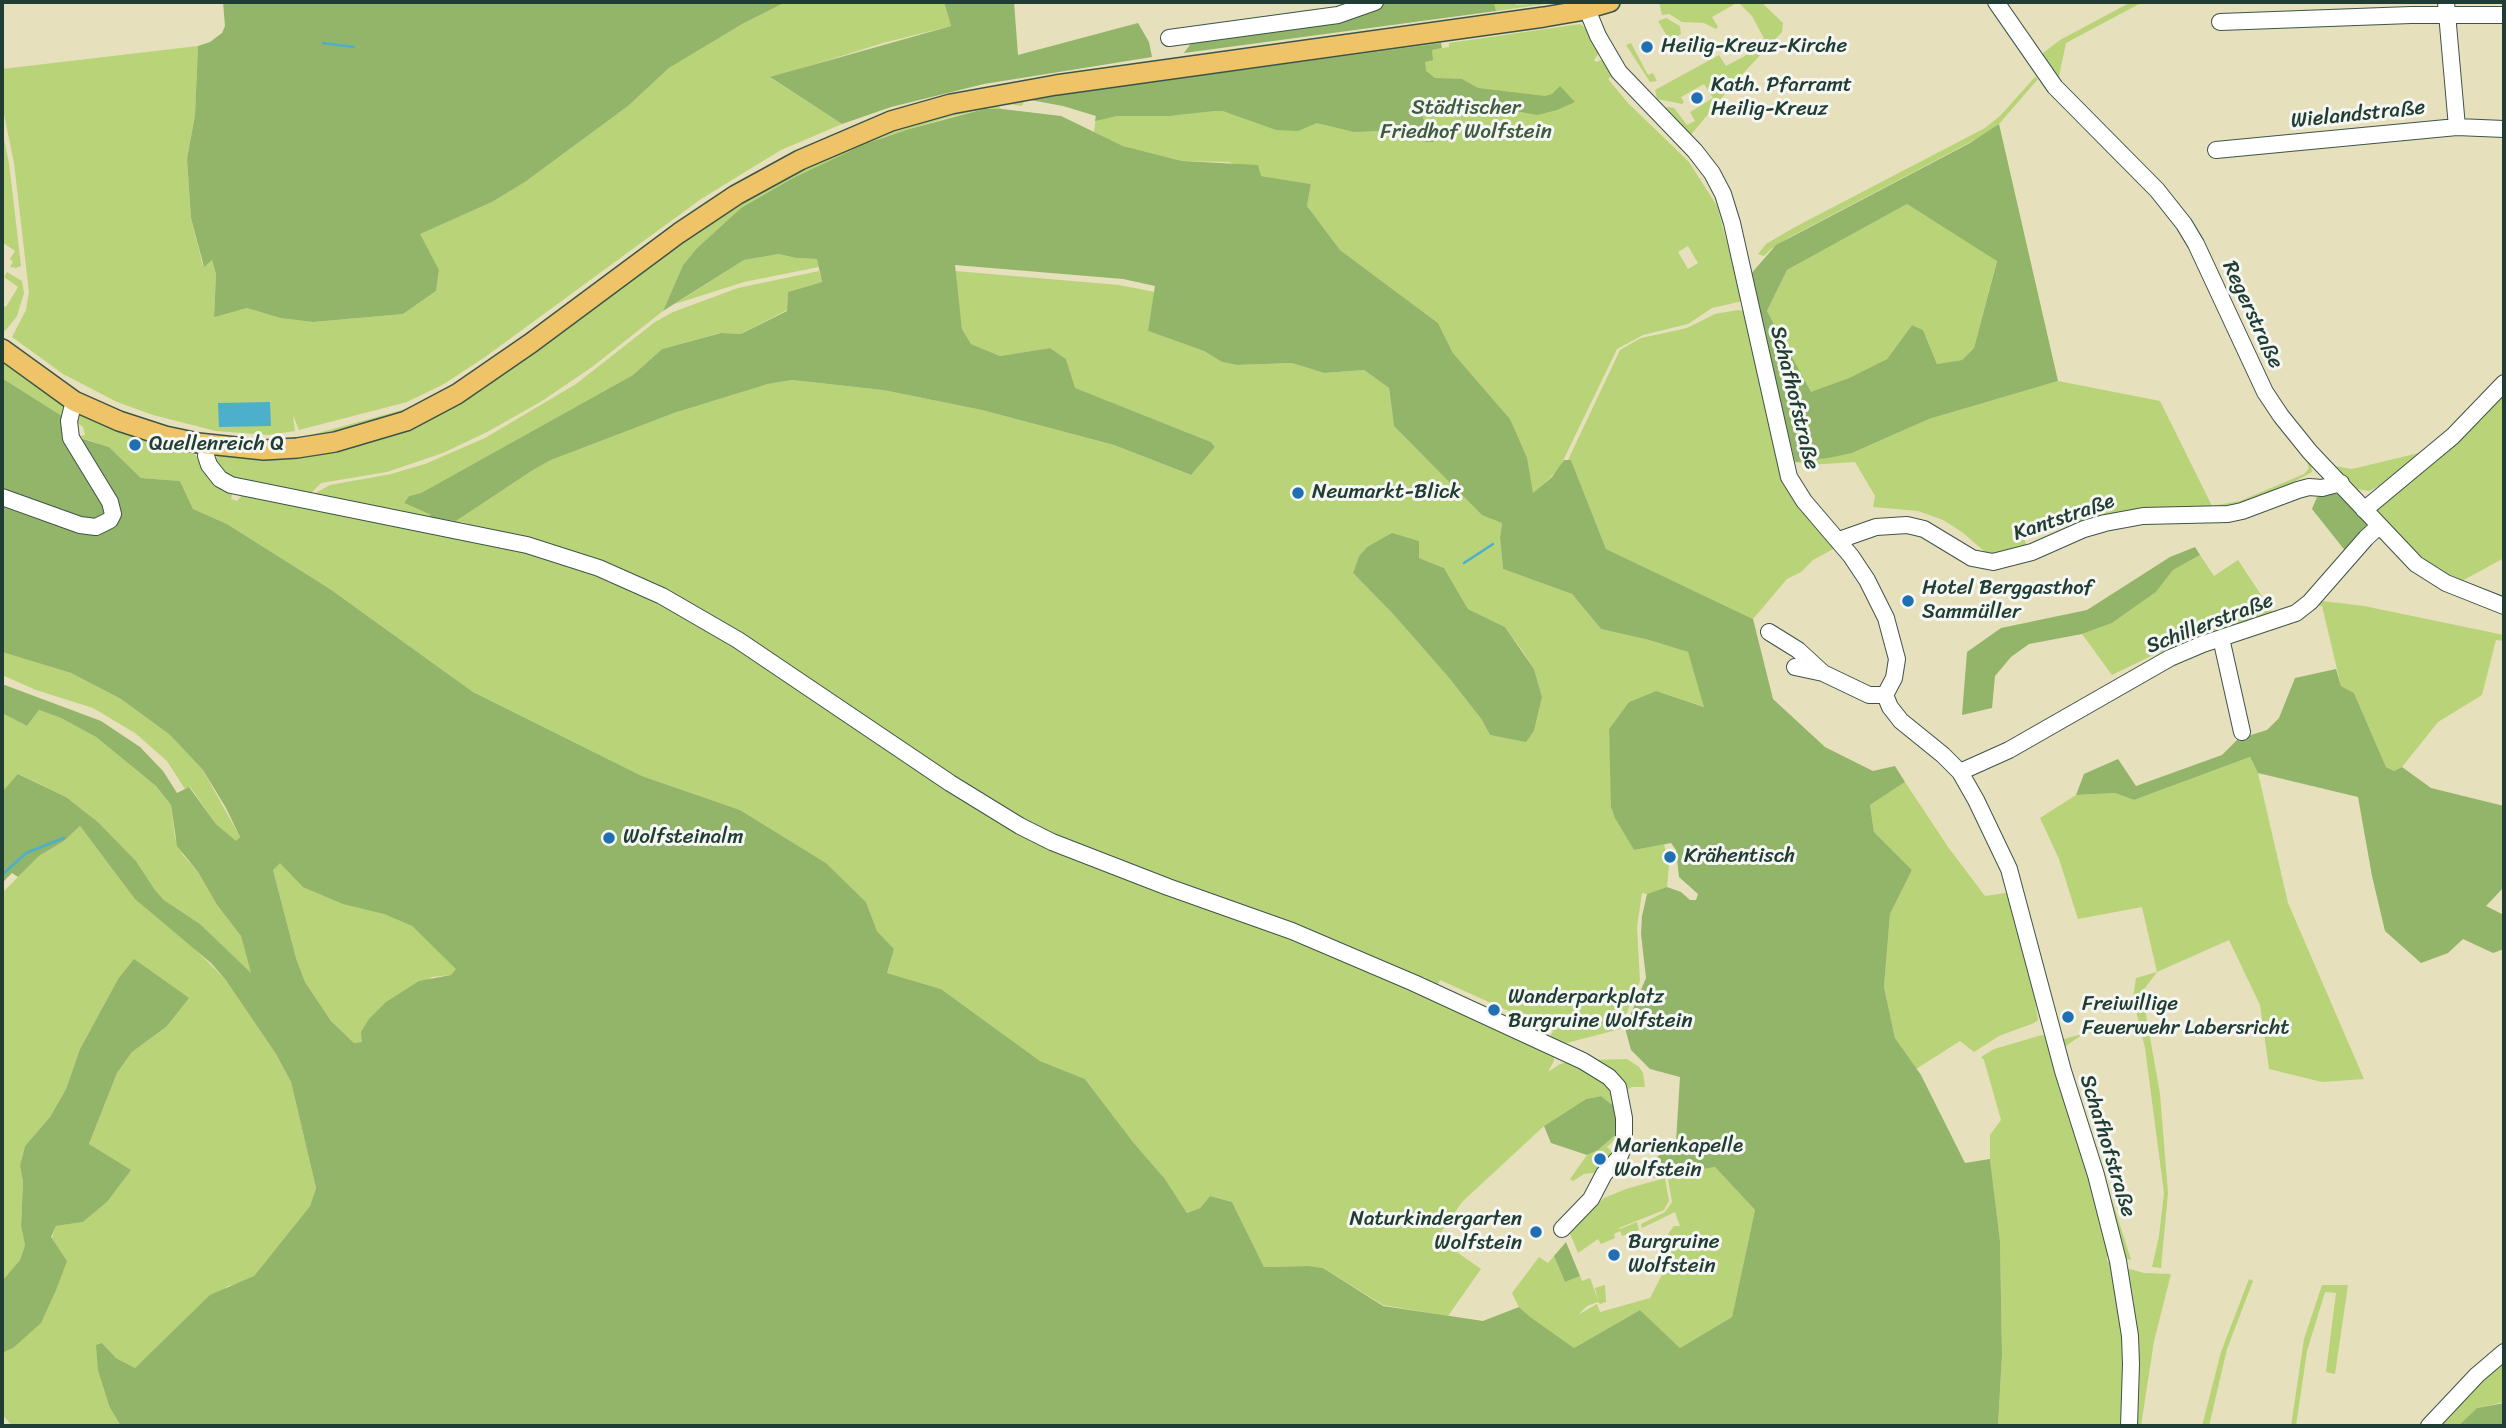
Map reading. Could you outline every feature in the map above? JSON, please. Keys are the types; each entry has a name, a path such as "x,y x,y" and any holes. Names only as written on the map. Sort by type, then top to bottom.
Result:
{"main road":[{"path":"2,349 74,401 141,429 207,444 264,450 297,448 358,436 406,421 457,394 704,216 800,160 878,126 951,104 1044,87 1609,2"}],"street":[{"path":"1169,38 1338,15 1375,2"},
{"name":"Regerstraße","path":"1996,2 2055,86 2157,190 2184,224 2265,391 2291,429 2407,557 2430,574 2504,606"},
{"name":"Schafhofstraße","path":"1586,5 1598,36 1619,72 1695,151 1723,194 1732,223 1789,477 1804,501 1839,540 1867,580 1890,628 1897,659 1896,669 1885,695 1897,718 1960,772 1976,800 2013,881 2060,1060 2096,1175 2118,1261 2130,1336 2129,1426"},
{"path":"2446,8 2457,127"},
{"path":"2220,22 2446,8 2504,15"},
{"name":"Wielandstraße","path":"2216,150 2457,127 2504,129"},
{"path":"2364,510 2453,436 2504,383"},
{"path":"2,497 80,526 96,527 110,520 113,510 107,496 71,438 69,421 74,401"},
{"path":"207,444 206,456 209,465 216,475 231,485 527,545 599,568 662,596 738,640 950,783 1052,842 1292,931 1583,1060 1609,1077 1618,1087 1624,1118 1624,1145 1619,1158 1604,1174 1591,1199 1562,1229"},
{"name":"Kantstraße","path":"2309,487 2316,476 2329,471"},
{"name":"Kantstraße","path":"1839,540 1876,527 1907,525 1924,529 1972,558 1993,562 2032,552 2084,529 2105,523 2133,517 2228,514 2309,487 2322,488 2341,483"},
{"name":"Schillerstraße","path":"1960,772 2009,750 2148,669 2192,648 2290,616 2302,609 2379,526"},
{"path":"1769,632 1798,650 1823,673 1859,692 1872,696 1885,695"},
{"path":"2221,638 2242,732"},
{"path":"1795,667 1823,673"},
{"path":"2429,1426 2477,1375 2504,1352"}],"green space":[{"path":"223,2 786,2 744,23 669,68 628,106 525,182 492,202 420,234 439,270 436,291 403,314 313,322 280,318 247,308 214,317 216,274 212,260 204,267 191,218 187,159 195,115 198,46 210,42 222,33 225,26"},
{"path":"786,2 944,2 951,26 883,43 771,78 842,124 781,150 701,199 485,357 444,384 407,402 299,430 293,415 295,431 268,435 216,431 153,415 117,402 63,374 12,337 26,310 29,292 14,163 2,105 2,69 198,46 195,115 187,159 191,218 203,266 212,259 216,274 214,316 247,308 280,318 313,322 403,314 436,291 439,270 419,234 492,202 525,182 628,106 669,68 744,23"},
{"path":"944,2 1014,2 1018,55 1138,23 1149,42 1152,57 984,84 891,107 842,124 770,77 951,26"},
{"path":"1385,2 1494,2 1496,11 1184,53 1194,39 1377,7"},
{"path":"1494,2 1515,2 1516,5 1560,2 1496,11"},
{"path":"1659,2 1735,2 1712,17 1718,27 1716,29 1704,23 1682,22 1669,14 1662,15"},
{"path":"1761,2 1783,23 1782,32 1734,83 1689,137 1659,109 1674,108 1687,125 1695,121 1690,112 1713,98 1704,84 1681,97 1684,102 1682,104 1657,99 1655,90 1719,55 1726,66 1767,44 1752,16 1739,3"},
{"path":"2131,2 2149,2 2139,4 2066,43 2058,81 2039,56 2060,40"},
{"path":"1666,18 1680,26 1681,34 1670,41 1658,21"},
{"name":"Städtischer Friedhof Wolfstein","path":"1580,24 1587,29 1599,53 1594,60 1605,62 1613,74 1608,79 1627,102 1689,162 1717,206 1743,301 1712,308 1688,324 1643,335 1617,349 1559,469 1533,494 1510,419 1453,353 1438,323 1340,250 1307,206 1311,184 1261,176 1229,162 1182,161 1123,146 1094,132 1096,116 1345,62 1449,47 1449,43","holes":["1688,246 1698,263 1688,269 1678,252"]},
{"path":"1440,40 1441,43 1025,99 1022,106 1003,103 1002,99"},
{"path":"1441,43 1442,48 1432,50 1433,60 1425,62 1426,71 1435,78 1462,79 1478,88 1545,96 1552,94 1560,86 1575,102 1537,115 1475,103 1422,106 1423,119 1440,127 1440,137 1433,142 1426,142 1395,130 1354,132 1317,123 1298,131 1276,130 1223,111 1168,116 1117,116 1095,121 1096,116 1025,99"},
{"path":"1631,43 1648,75 1653,73 1657,81 1650,82 1626,45"},
{"path":"2035,77 2038,79 1999,124 1982,136 1790,237 1764,256 1758,254 1766,244 1795,227 1985,128 2001,115"},
{"path":"990,102 1002,109 984,109 950,117 884,137 791,179 741,208 697,248 683,265 663,311 592,367 542,401 443,453 387,472 321,483 309,495 225,477 215,459 218,455 370,439 737,202 857,140"},
{"path":"984,109 1061,116 1123,146 1182,161 1258,165 1261,176 1311,184 1307,206 1340,250 1438,323 1453,353 1510,419 1527,458 1533,493 1552,477 1564,460 1571,460 1606,549 1753,619 1773,699 1825,747 1873,771 1895,766 1905,782 1870,805 1874,832 1912,870 1890,914 1884,987 1895,1038 1921,1075 1965,1163 1990,1159 2000,1241 2002,1355 1998,1426 121,1426 110,1408 98,1370 96,1345 102,1343 116,1358 135,1368 210,1295 254,1276 310,1206 316,1188 291,1082 276,1054 225,979 211,963 135,899 80,826 64,841 39,856 18,877 12,873 2,883 2,792 18,774 66,797 98,822 136,861 164,900 200,924 251,973 241,936 177,846 171,805 156,786 96,737 61,718 39,710 27,726 2,713 2,684 101,721 140,747 163,771 177,793 189,787 216,824 236,841 240,837 203,770 170,735 121,699 71,673 2,652 2,378 65,418 67,434 109,447 141,478 180,481 193,509 227,524 330,589 473,692 642,776 740,810 826,863 866,902 877,931 894,949 887,973 941,989 1040,1061 1085,1079 1165,1179 1187,1213 1200,1208 1210,1196 1232,1202 1264,1267 1323,1268 1383,1306 1483,1321 1519,1307 1574,1348 1640,1310 1680,1348 1732,1317 1755,1210 1715,1167 1651,1178 1652,1161 1676,1142 1680,1077 1650,1069 1631,1050 1625,1028 1646,978 1641,934 1647,894 1667,887 1681,892 1690,900 1696,900 1698,894 1679,877 1676,850 1671,843 1634,850 1615,818 1611,807 1609,729 1629,702 1656,691 1704,707 1688,652 1601,629 1572,594 1503,569 1500,537 1502,523 1482,515 1394,426 1389,388 1364,370 1324,373 1292,363 1237,365 1222,362 1204,351 1148,331 1155,286 1123,279 955,265 962,329 971,344 1000,356 1050,348 1066,359 1075,388 1211,442 1215,447 1191,475 1114,445 982,410 883,390 792,380 768,384 674,413 551,460 456,521 432,518 429,514 404,503 409,496 421,493 633,375 662,349 721,333 741,334 787,311 788,292 822,282 817,259 779,254 744,260 663,311 683,265 697,248 741,208 791,179 865,144","holes":["280,863 303,887 343,904 384,914 412,926 456,969 451,975 419,981 386,1002 369,1019 361,1032 362,1042 354,1043 331,1021 305,982 273,870"]},
{"path":"1999,124 2058,381 1929,419 1852,453 1795,462 1750,275 1776,245 1970,143","holes":["1907,204 1997,261 1974,348 1962,360 1937,364 1923,330 1912,325 1887,359 1849,378 1811,392 1767,311 1787,270"]},
{"path":"2,130 9,163 21,266 16,268 10,267 13,262 10,259 15,251 2,242"},
{"path":"1907,204 1997,260 1974,348 1962,360 1937,364 1923,330 1912,325 1887,359 1811,393 1767,311 1787,270"},
{"path":"779,254 817,259 819,267 744,282 675,304 744,260"},
{"path":"819,271 822,282 788,292 787,310 741,334 720,333 662,349 633,375 421,493 409,496 404,503 429,514 432,518 456,521 551,460 674,413 768,384 792,380 883,390 982,410 1114,445 1190,475 1215,447 1211,442 1074,388 1066,359 1050,348 1000,356 971,344 962,329 955,271 1119,285 1155,292 1148,331 1204,351 1222,362 1237,365 1292,363 1324,373 1364,370 1389,388 1394,426 1482,514 1502,523 1500,537 1503,569 1572,594 1601,629 1688,652 1705,707 1656,691 1629,702 1609,729 1612,811 1634,850 1664,844 1669,864 1667,887 1647,894 1642,893 1637,927 1640,981 1620,1029 1559,1045 1548,1041 1553,1031 1440,980 1435,989 1428,985 1425,977 1413,978 1409,988 1554,1054 1554,1061 1548,1072 1569,1062 1589,1071 1612,1088 1619,1105 1611,1104 1601,1096 1586,1099 1544,1126 1462,1202 1437,1238 1481,1269 1448,1316 1383,1305 1323,1268 1264,1267 1232,1202 1210,1196 1200,1208 1187,1213 1165,1179 1085,1079 1040,1061 941,989 887,973 894,949 877,931 866,902 826,863 740,810 642,776 473,692 330,589 227,524 193,509 180,481 141,478 109,447 73,435 85,435 76,418 82,414 89,415 122,431 192,450 210,476 223,488 233,492 231,499 237,501 242,495 458,538 469,529 468,524 462,522 451,525 319,500 316,493 330,485 391,474 425,464 485,438 576,384 655,322 673,312 738,288","holes":["1392,534 1419,541 1419,558 1444,568 1468,609 1505,627 1534,669 1542,697 1534,731 1526,741 1490,735 1482,720 1450,679 1353,573 1359,556 1367,547"]},
{"path":"7,272 22,281 24,293 17,316 3,332 2,305 6,307 18,287 4,277"},
{"path":"1745,311 1781,463 1835,548 1787,579 1753,619 1606,549 1571,460 1568,460 1620,350 1641,338 1687,328 1715,314"},
{"path":"501,357 422,406 347,432 300,438 413,407 442,393"},
{"path":"2,359 62,402 65,418 2,378"},
{"path":"2058,381 2160,401 2212,506 2240,501 2304,474 2309,468 2305,457 2312,472 2283,488 2235,506 2078,526 2074,519 2024,538 2027,548 1997,555 1979,554 1984,551 1943,520 1918,511 1873,507 1875,496 1855,462 1809,465 1795,462 1852,453 1929,419"},
{"path":"2504,389 2504,558 2460,582 2422,563 2376,510"},
{"path":"2423,452 2388,481 2369,491 2357,489 2335,466 2352,469"},
{"path":"2340,494 2371,525 2347,553 2312,509 2317,497"},
{"path":"1392,533 1419,541 1419,558 1444,568 1468,609 1505,627 1534,669 1542,697 1534,731 1526,742 1490,735 1482,720 1450,679 1353,573 1359,556 1367,547"},
{"path":"2195,547 2200,555 2173,570 2156,592 2112,623 2082,634 2029,644 2011,657 1995,676 1992,708 1962,715 1967,652 2001,628 2087,610 2170,557"},
{"path":"2200,555 2214,576 2238,560 2273,613 2218,629 2112,675 2082,634 2112,623 2156,592 2173,570"},
{"path":"2322,601 2364,606 2504,635 2504,641 2496,640 2482,695 2438,722 2402,767 2394,771 2386,767 2354,693 2341,686 2322,606 2316,605"},
{"path":"2,652 71,673 121,699 170,735 203,770 240,837 236,842 216,824 190,787 185,789 167,761 135,733 93,708 36,690 2,675"},
{"path":"2336,669 2341,686 2354,693 2386,767 2394,771 2402,767 2431,788 2504,806 2504,887 2486,906 2504,915 2504,949 2493,953 2463,939 2448,953 2421,963 2385,931 2358,797 2258,773 2250,757 2134,800 2115,793 2076,795 2084,774 2118,759 2136,786 2222,755 2238,739 2267,730 2279,718 2295,678"},
{"path":"39,710 61,718 96,737 156,786 171,805 175,838 183,855 198,872 217,905 241,936 252,975 200,924 164,900 136,861 98,822 66,797 19,774 2,792 2,713 27,726"},
{"path":"2250,757 2258,773 2288,903 2364,1079 2322,1082 2269,1069 2260,1005 2229,940 2157,972 2142,907 2078,919 2059,859 2040,818 2076,795 2115,793 2134,800"},
{"path":"1905,782 1948,847 1985,896 2012,892 2039,998 2035,999 2038,1020 2034,1023 1999,1036 1974,1052 1960,1041 1916,1069 1895,1038 1884,987 1890,914 1912,870 1874,832 1870,805"},
{"path":"80,826 106,860 225,979 276,1054 291,1082 316,1188 310,1206 254,1276 242,1283 228,1286 135,1368 116,1358 102,1343 110,1408 121,1426 12,1426 2,1414 2,1353 13,1348 56,1226 83,1222 107,1202 130,1170 89,1144 117,1073 132,1052 166,1027 118,979 80,1049 66,1089 50,1117 25,1146 20,1166 23,1182 21,1226 25,1245 20,1260 2,1281 2,893 39,856 64,841"},
{"path":"279,862 412,926 457,969 451,975 432,977 362,1042 354,1043 331,1021 305,982 273,870"},
{"path":"134,959 189,998 166,1027 132,1052 117,1073 89,1144 131,1170 107,1202 83,1222 56,1226 51,1237 67,1261 56,1290 41,1323 13,1348 2,1353 2,1281 20,1260 25,1245 21,1226 23,1182 20,1166 25,1146 50,1117 66,1089 80,1049 118,979"},
{"path":"2157,972 2142,992 2160,1094 2168,1193 2161,1268 2152,1267 2164,1193 2145,1048 2133,998 2136,978"},
{"path":"2083,1034 2066,1046 2065,1050 2131,1260 2124,1258 2060,1040"},
{"path":"2046,1036 2112,1252 2107,1261 2114,1264 2126,1347 2124,1426 1998,1426 2002,1355 2000,1241 1990,1159 1990,1135 2001,1120 1981,1057 1994,1049"},
{"path":"1627,1059 1643,1073 1645,1087 1632,1087 1624,1091 1593,1060"},
{"path":"1601,1096 1611,1104 1619,1105 1620,1131 1598,1150 1587,1155 1551,1143 1544,1126 1586,1099"},
{"path":"1620,1131 1620,1145 1613,1141 1607,1147 1617,1156 1600,1172 1584,1174 1573,1181 1570,1179 1587,1155 1598,1150"},
{"path":"1715,1167 1755,1210 1732,1317 1680,1348 1640,1310 1574,1348 1519,1307 1512,1293 1539,1257 1548,1263 1554,1256 1565,1282 1580,1276 1582,1281 1590,1278 1598,1300 1595,1288 1605,1285 1606,1302 1587,1306 1578,1315 1597,1304 1600,1312 1650,1298 1667,1265 1668,1234 1674,1226 1680,1226 1675,1212 1642,1228 1641,1224 1665,1212 1672,1202 1667,1174"},
{"path":"1665,1178 1669,1201 1664,1210 1619,1228 1637,1222 1639,1230 1622,1236 1620,1231 1614,1234 1615,1238 1601,1244 1598,1239 1578,1253 1569,1231 1604,1198"},
{"path":"1566,1242 1580,1276 1565,1282 1554,1256"},
{"path":"2126,1268 2144,1273 2171,1274 2154,1341 2141,1426 2134,1426"},
{"path":"2249,1279 2253,1281 2227,1349 2209,1426 2202,1426 2221,1352"},
{"path":"2322,1285 2348,1285 2335,1374 2326,1372 2336,1293 2325,1292 2307,1351 2296,1426 2291,1426 2304,1339"},
{"path":"2504,1359 2504,1402 2477,1408 2458,1426 2435,1426"},
{"path":"2504,1403 2504,1426 2458,1426 2477,1408"}],"water":[{"path":"270,402 271,426 219,427 218,403"}],"waterway":[{"path":"323,43 354,47"},
{"path":"1464,563 1493,544"},
{"path":"2,875 26,853 64,838"}],"place":[{"name":"Heilig-Kreuz-Kirche","path":"1647,47"},
{"name":"Kath. Pfarramt Heilig-Kreuz","path":"1697,98"},
{"name":"Quellenreich Q","path":"135,445"},
{"name":"Neumarkt-Blick","path":"1298,493"},
{"name":"Hotel Berggasthof Sammüller","path":"1908,601"},
{"name":"Wolfsteinalm","path":"609,838"},
{"name":"Krähentisch","path":"1670,857"},
{"name":"Wanderparkplatz Burgruine Wolfstein","path":"1494,1010"},
{"name":"Freiwillige Feuerwehr Labersricht","path":"2068,1017"},
{"name":"Marienkapelle Wolfstein","path":"1600,1159"},
{"name":"Naturkindergarten Wolfstein","path":"1536,1232"},
{"name":"Burgruine Wolfstein","path":"1614,1255"}]}
